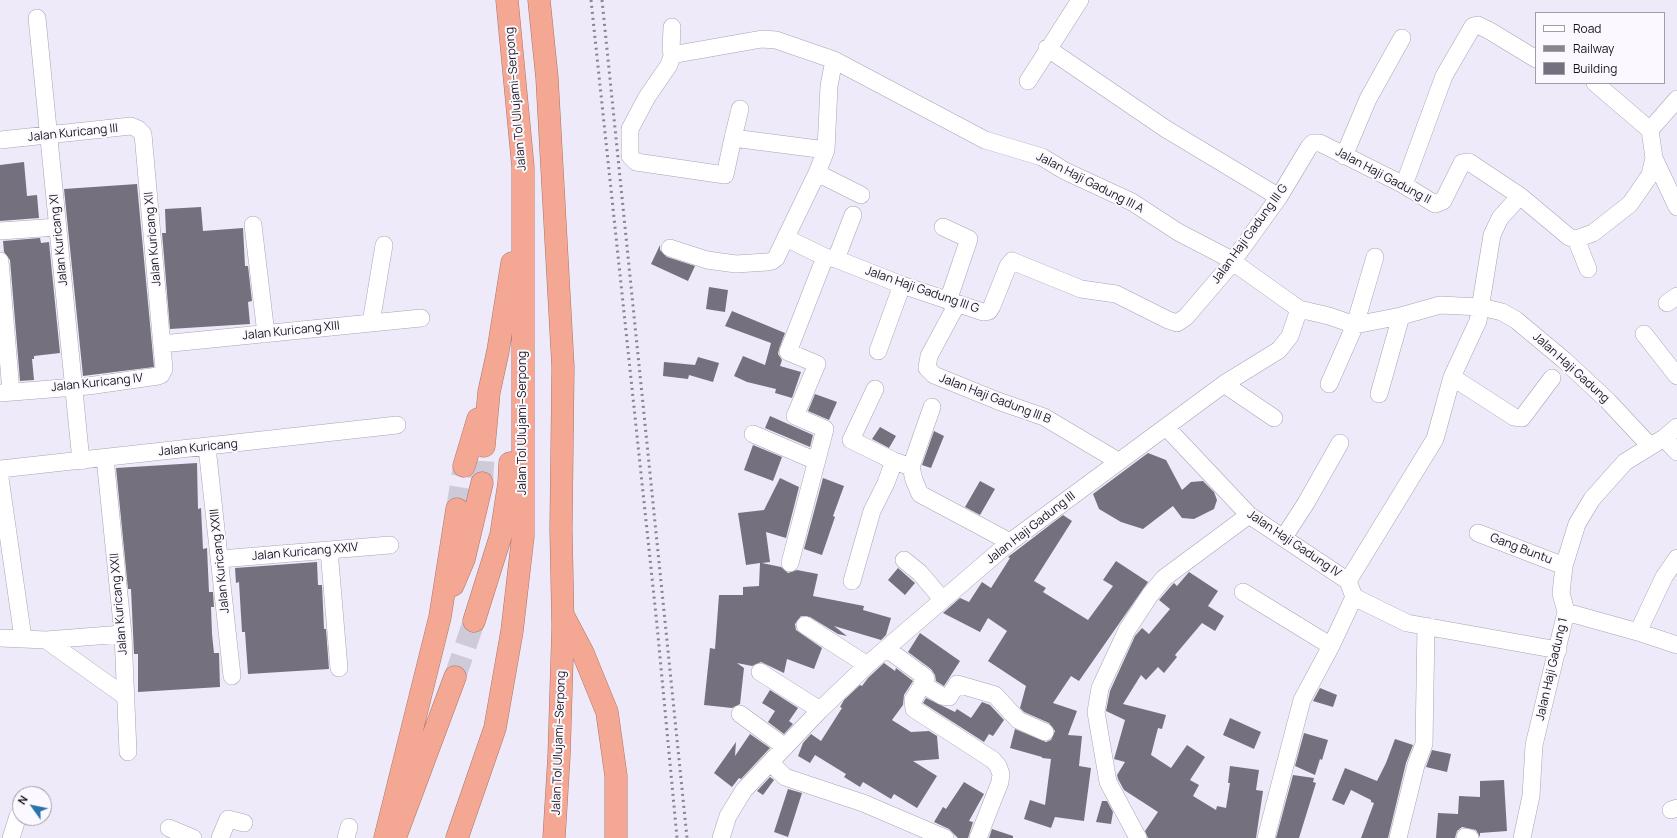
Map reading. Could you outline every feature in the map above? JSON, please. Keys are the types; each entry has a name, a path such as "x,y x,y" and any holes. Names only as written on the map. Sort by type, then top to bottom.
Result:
{"highway":[{"name":"Jalan Tol Ulujami–Serpong","path":"457,838 495,728 512,631 523,536 523,167 507,0"},
{"name":"Jalan Tol Ulujami–Serpong","path":"539,0 547,86 563,367 561,529 563,614 559,756 554,838"},
{"path":"484,446 489,392 511,274 523,167"},
{"path":"474,621 501,535 509,483 513,386 511,274"},
{"path":"464,466 473,435 489,392"},
{"path":"440,617 464,559 482,483"},
{"path":"385,838 440,617 457,509"},
{"path":"563,614 584,653 607,712 616,776 616,838"},
{"path":"395,838 455,677"}],"street":[{"path":"1028,81 1047,48 1080,0"},
{"name":"Jalan Kuricang XI","path":"37,18 81,461"},
{"path":"1404,185 1444,76 1473,26 1478,25 1535,58"},
{"path":"672,27 671,50 674,53 669,65 654,85 634,119 630,129 630,156 636,162 725,175 740,109"},
{"path":"1344,156 1368,99 1402,38"},
{"name":"Jalan Haji Gadung III A","path":"674,53 677,54 762,39 782,42 834,60 985,140 1042,157 1066,171 1132,202 1178,232 1233,262"},
{"path":"1047,48 1166,129 1279,198"},
{"path":"670,248 707,260 736,264 767,262 776,258 817,173 826,150 829,86 834,60"},
{"path":"1597,84 1650,130 1654,158 1677,207"},
{"path":"1650,130 1677,99"},
{"name":"Jalan Kuricang III","path":"0,140 131,126 138,129 143,134"},
{"name":"Jalan Kuricang XII","path":"143,134 162,344"},
{"path":"733,138 826,150"},
{"name":"Jalan Haji Gadung II","path":"1313,143 1320,143 1404,185 1435,204 1443,201 1462,163 1469,162 1520,196 1569,237 1576,239"},
{"name":"Jalan Haji Gadung III G","path":"786,238 830,258 953,303 983,312 989,312 1008,266 1012,261 1081,289 1103,294 1116,294 1177,323 1186,317 1233,262 1279,198 1309,147 1313,143"},
{"path":"1588,269 1576,239 1592,233 1630,204 1650,176 1654,158"},
{"path":"817,173 862,195"},
{"path":"1348,581 1435,439 1452,377 1478,321 1492,235 1500,218 1520,196"},
{"path":"853,215 830,258 788,352 817,364 795,416 894,461 911,467"},
{"path":"253,225 266,334"},
{"path":"0,231 58,227"},
{"path":"943,227 969,239 953,303"},
{"path":"370,323 384,245"},
{"path":"1329,384 1354,325 1375,257"},
{"path":"0,260 6,392"},
{"path":"1233,262 1299,309 1329,316 1354,325 1401,316 1440,305 1481,307"},
{"path":"878,351 902,285"},
{"name":"Jalan Haji Gadung III B","path":"953,303 929,356 927,368 934,375 1050,420 1118,461"},
{"name":"Jalan Haji Gadung","path":"1481,307 1502,312 1516,320 1657,442 1677,452"},
{"name":"Jalan Haji Gadung III","path":"721,838 728,816 744,790 771,764 820,710 867,665 1010,542 1224,384 1279,350 1290,336 1299,309"},
{"path":"1379,394 1401,316"},
{"name":"Jalan Kuricang XIII","path":"162,344 421,318"},
{"path":"1644,334 1677,376"},
{"name":"Jalan Kuricang IV","path":"6,392 73,387 162,375 164,369 162,344"},
{"path":"1452,377 1514,417 1522,418 1552,378"},
{"path":"1224,384 1274,418"},
{"path":"853,442 875,389"},
{"path":"932,407 911,467 914,480 920,494 1010,542"},
{"name":"Jalan Kuricang","path":"0,469 397,425"},
{"name":"Jalan Haji Gadung IV","path":"1166,427 1249,515 1348,581 1354,597"},
{"name":"Jalan Haji Gadung 1","path":"1522,838 1531,796 1534,746 1566,612 1561,593 1564,566 1577,524 1592,499 1625,462 1657,442 1677,427"},
{"path":"790,563 825,429"},
{"path":"753,434 816,461"},
{"path":"1284,537 1306,503 1340,443"},
{"name":"Jalan Kuricang XXIII","path":"207,447 232,676"},
{"name":"Jalan Kuricang XXII","path":"105,458 123,634 128,752"},
{"path":"852,581 872,511 886,483 894,461"},
{"path":"0,478 23,638"},
{"path":"1138,838 1108,782 1096,712 1100,688 1127,630 1164,578 1249,515"},
{"name":"Gang Buntu","path":"1478,533 1564,566"},
{"name":"Jalan Kuricang XXIV","path":"220,559 390,545"},
{"path":"328,550 339,668"},
{"path":"1638,632 1664,577 1677,558"},
{"path":"904,560 920,573 942,599"},
{"path":"1243,592 1331,646"},
{"path":"1266,838 1302,700 1331,646 1354,597 1407,623 1558,650"},
{"path":"1566,612 1638,632 1677,645"},
{"path":"805,625 867,665"},
{"path":"1398,838 1416,765 1424,744 1426,626"},
{"path":"0,638 46,640 123,634"},
{"path":"46,640 126,697"},
{"path":"887,649 923,674 926,679 912,703 914,709 993,760 998,766 1001,774 1000,782 978,838"},
{"path":"760,672 820,710"},
{"path":"922,684 942,696 949,697 957,684 994,695 1018,720 1045,732"},
{"path":"740,714 785,747"},
{"path":"771,764 785,777 863,803 945,838"},
{"path":"220,838 228,819 244,823"},
{"path":"11,838 15,826"},
{"path":"169,828 194,838"}],"building":[{"path":"24,162 27,196 37,195 39,218 0,221 0,165"},
{"path":"137,184 154,367 83,376 64,189"},
{"path":"201,207 203,231 243,228 245,266 248,266 252,301 248,302 250,324 170,329 162,233 166,233 165,209"},
{"path":"40,238 41,243 49,242 60,353 34,356 34,359 32,359 34,380 20,381 10,260 4,252 3,241"},
{"path":"660,245 660,250 667,257 695,266 688,281 651,264"},
{"path":"709,287 728,290 725,312 706,309"},
{"path":"732,311 785,333 778,354 782,360 780,366 801,372 792,398 775,393 776,389 747,382 734,376 743,356 765,365 771,343 725,326"},
{"path":"698,357 719,363 713,382 689,375 688,379 663,376 664,362 695,365"},
{"path":"815,394 837,402 829,420 808,411"},
{"path":"770,416 813,435 810,447 765,428"},
{"path":"880,427 896,436 889,448 872,439"},
{"path":"934,431 944,436 931,468 922,465"},
{"path":"753,445 782,457 773,481 744,470"},
{"path":"1148,453 1166,460 1182,490 1191,482 1203,481 1214,492 1217,500 1214,509 1194,519 1182,518 1173,506 1143,529 1121,522 1099,509 1093,494"},
{"path":"197,463 198,509 201,508 203,549 207,548 209,592 213,592 214,607 211,607 212,634 214,653 219,653 220,687 138,692 138,654 134,654 131,589 128,589 116,468"},
{"path":"780,478 799,487 786,538 766,532 770,562 762,563 781,567 788,573 797,570 818,574 813,596 864,606 863,610 891,618 886,635 881,640 834,626 847,636 838,634 810,617 801,616 795,624 796,630 822,648 814,669 787,659 784,673 761,662 752,666 737,663 744,668 740,704 732,708 704,705 710,648 715,649 719,595 743,595 743,587 759,586 760,563 746,565 738,513 764,510"},
{"path":"823,478 844,486 833,516 835,517 822,555 804,549"},
{"path":"980,481 995,489 980,515 965,507"},
{"path":"1063,515 1072,521 1034,581 1046,588 1043,592 1088,620 1113,586 1103,580 1116,561 1148,582 1079,681 1071,676 1053,703 1077,711 1068,735 1082,736 1079,766 1091,768 1084,821 1055,817 1051,828 1024,819 1030,800 1045,805 1051,759 1042,758 1010,748 1015,729 1046,742 1051,740 1055,731 1049,723 1024,712 1020,708 1026,686 988,661 1007,631 988,618 980,632 943,613 960,598 969,602 982,582 991,588 1010,558 1008,557"},
{"path":"317,562 318,585 322,585 324,629 326,629 329,669 248,674 245,632 242,632 239,582 236,583 235,568"},
{"path":"898,568 915,583 905,595 888,580"},
{"path":"1189,572 1218,591 1208,606 1224,616 1215,631 1202,623 1175,655 1177,657 1164,673 1158,667 1146,680 1141,675 1123,704 1166,715 1162,729 1158,728 1151,755 1171,768 1187,745 1205,757 1190,780 1199,785 1193,796 1216,810 1217,806 1226,808 1230,783 1228,783 1230,766 1259,770 1256,790 1263,791 1256,838 1148,838 1145,831 1158,812 1124,790 1118,779 1117,775 1125,762 1114,759 1125,720 1106,711 1110,691 1135,636 1142,628 1149,634 1170,609 1159,600 1174,583 1177,586"},
{"path":"920,633 960,661 944,686 936,681 935,675 931,669 908,652"},
{"path":"884,663 895,671 896,668 913,681 904,695 903,705 892,720 911,732 929,731 937,736 939,759 913,761 937,776 917,808 894,794 891,799 863,782 860,787 844,777 846,774 815,755 810,763 798,756 803,743 811,734 821,741 842,708 840,707 844,700 860,685 862,686"},
{"path":"1320,688 1337,695 1333,707 1313,701"},
{"path":"770,690 798,708 789,721 793,724 784,734 768,722 775,711 762,703"},
{"path":"926,698 955,712 957,709 971,718 982,702 990,705 1004,720 993,736 989,734 984,742 923,703"},
{"path":"1230,718 1261,732 1254,749 1223,735"},
{"path":"1304,733 1328,740 1322,760 1320,759 1315,775 1295,766"},
{"path":"750,734 770,748 741,779 739,778 732,787 714,773 736,742 735,756"},
{"path":"1395,739 1413,745 1406,763 1388,838 1361,838 1374,803 1351,790 1344,805 1332,800 1345,768 1377,781"},
{"path":"1432,750 1451,754 1447,772 1426,767"},
{"path":"1293,775 1314,778 1313,782 1316,783 1299,838 1276,838"},
{"path":"770,777 774,780 763,795 757,791"},
{"path":"1504,780 1507,831 1480,833 1480,837 1476,830 1462,827 1457,831 1455,838 1436,838 1438,813 1458,814 1459,796 1480,797 1480,781"},
{"path":"964,782 984,794 969,821 973,822 968,838 958,838 949,829 934,822 943,807 946,809"},
{"path":"788,789 802,793 788,837 774,832"},
{"path":"1102,801 1107,801 1113,812 1111,824 1096,822"},
{"path":"992,829 1013,836 1013,838 989,838"}],"tunnel":[{"path":"482,483 484,446"},
{"path":"457,509 464,466"},
{"path":"455,677 474,621"}],"railway":[{"path":"591,0 657,625 677,838"},
{"path":"602,0 687,838"}]}
